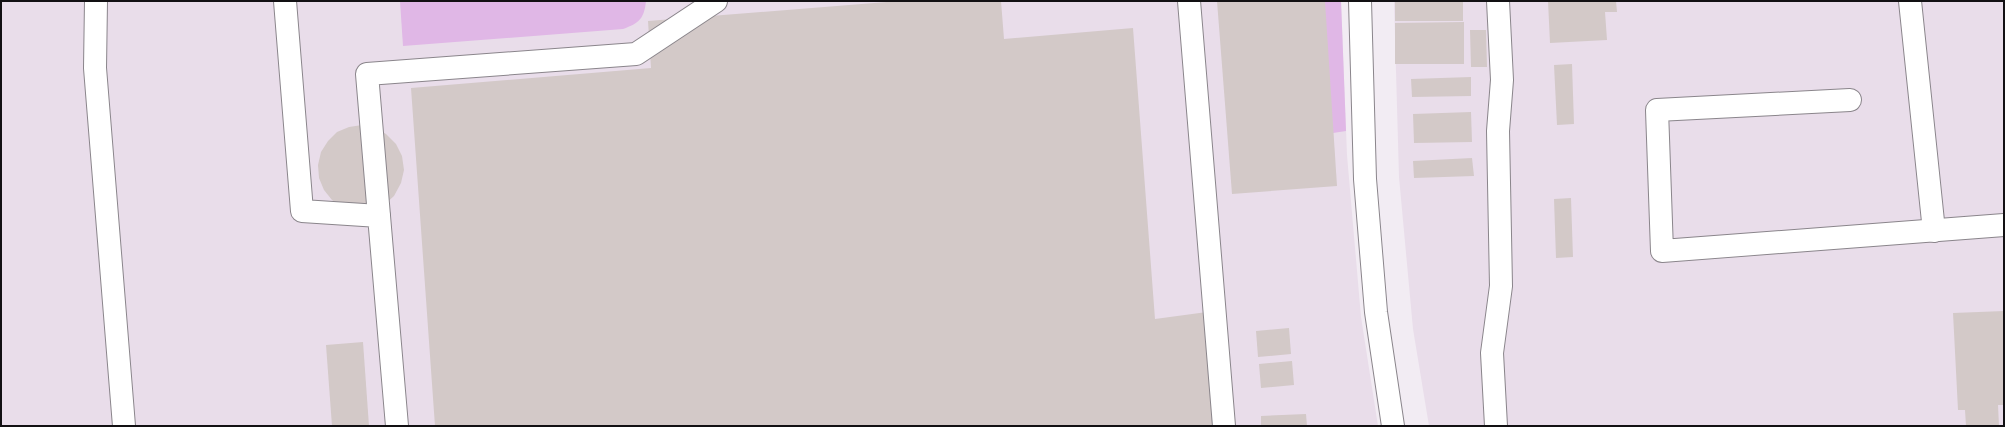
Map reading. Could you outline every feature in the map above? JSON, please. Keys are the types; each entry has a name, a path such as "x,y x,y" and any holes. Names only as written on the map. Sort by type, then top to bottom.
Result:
{"street":[{"path":"96,1 95,68 124,426"},
{"path":"284,1 302,211 379,216"},
{"path":"397,426 367,74 636,54 716,1"},
{"path":"1189,1 1224,426"},
{"path":"1360,1 1365,179 1376,312 1393,426"},
{"path":"1496,426 1492,353 1501,286 1498,131 1502,80 1498,1"},
{"path":"1910,1 1934,231"},
{"path":"1850,100 1656,110 1662,251 2004,225"}],"shaded area":[{"path":"1,1 1341,1 1347,155 1361,317 1378,426 1,426"},
{"path":"400,1 646,1 644,12 640,20 623,29 403,46"},
{"path":"1323,1 1341,1 1346,131 1333,133"},
{"path":"1394,1 2004,1 2004,426 1429,426 1413,329 1399,177"}],"building":[{"path":"899,1 1001,1 1004,39 1133,28 1155,319 1207,312 1215,426 435,426 411,88 651,68 648,21"},
{"path":"1217,1 1325,1 1337,186 1232,194"},
{"path":"1395,1 1463,1 1463,21 1395,21"},
{"path":"1548,1 1616,1 1617,12 1605,12 1607,40 1550,43"},
{"path":"1464,22 1464,64 1395,64 1395,23"},
{"path":"1470,30 1486,30 1487,67 1471,67"},
{"path":"1572,64 1574,124 1557,125 1554,65"},
{"path":"1471,77 1471,96 1412,97 1411,79"},
{"path":"1471,112 1472,142 1414,143 1413,114"},
{"path":"362,125 375,128 386,134 396,144 402,156 404,170 401,183 394,196 384,205 344,208 332,200 324,190 319,178 318,165 321,152 328,141 337,132 349,127"},
{"path":"1472,158 1474,176 1414,178 1413,161"},
{"path":"1571,198 1573,257 1556,258 1554,199"},
{"path":"2004,311 2004,405 1998,405 1999,426 1966,426 1965,410 1958,410 1953,313"},
{"path":"1289,328 1291,354 1258,357 1256,331"},
{"path":"363,342 369,426 332,426 326,345"},
{"path":"1292,361 1294,385 1261,388 1259,364"},
{"path":"1306,414 1307,426 1261,426 1261,416"}]}
